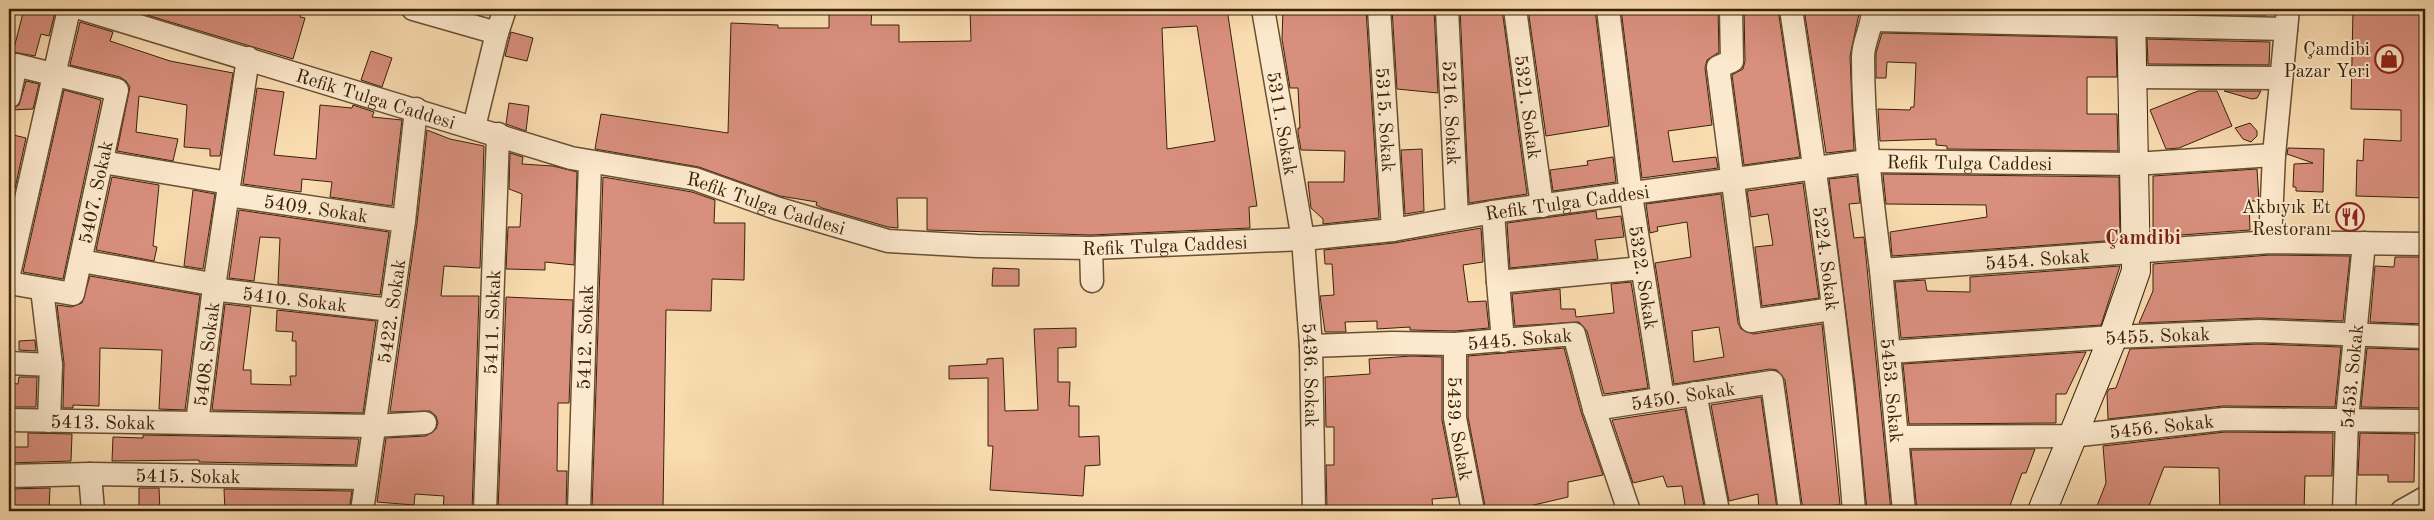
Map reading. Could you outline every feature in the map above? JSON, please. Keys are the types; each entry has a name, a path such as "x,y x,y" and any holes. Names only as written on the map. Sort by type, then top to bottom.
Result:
{"street":[{"path":"9,274 68,9"},
{"name":"Refik Tulga Caddesi","path":"83,9 590,162 695,179 776,208 888,241 977,246 1090,248 1303,239 1393,230 1493,212 1631,195 1868,161 2134,164 2274,155"},
{"path":"412,9 497,33"},
{"path":"474,127 497,33 505,9"},
{"name":"5311. Sokak","path":"1263,9 1303,239"},
{"name":"5315. Sokak","path":"1379,9 1393,230"},
{"name":"5216. Sokak","path":"1447,9 1457,218"},
{"name":"5321. Sokak","path":"1515,9 1542,206"},
{"name":"5322. Sokak","path":"1608,9 1631,195 1663,399"},
{"path":"1731,9 1732,61 1718,67 1751,321 1832,309"},
{"name":"5224. Sokak","path":"1791,9 1815,168 1847,425 1854,511"},
{"path":"1881,270 1868,161 1863,54 1873,15 2287,19 2274,155 2270,242"},
{"path":"2042,511 2113,337 2136,271 2131,18"},
{"name":"5408. Sokak","path":"248,58 214,287 197,423 374,426 425,423"},
{"path":"9,97 16,65 54,74"},
{"name":"5407. Sokak","path":"9,283 73,294 81,261 117,90 54,74"},
{"path":"2132,77 2281,78"},
{"name":"5422. Sokak","path":"362,511 404,221 416,109"},
{"name":"5411. Sokak","path":"485,511 498,134"},
{"name":"5409. Sokak","path":"102,162 228,189 404,221"},
{"name":"5412. Sokak","path":"579,511 590,162"},
{"path":"1493,212 1503,341"},
{"name":"5436. Sokak","path":"1303,239 1311,346 1314,511"},
{"name":"5454. Sokak","path":"1881,270 2270,242 2425,244"},
{"name":"5453. Sokak","path":"2344,511 2347,419 2364,243"},
{"path":"1090,248 1092,281"},
{"name":"5410. Sokak","path":"81,261 206,283 220,290 391,310"},
{"path":"1498,282 1642,268"},
{"name":"5453. Sokak","path":"1881,270 1904,511"},
{"path":"42,289 51,365 49,421"},
{"name":"5455. Sokak","path":"1890,352 2113,337 2259,331 2425,337"},
{"name":"5445. Sokak","path":"1311,346 1392,343 1455,344 1574,334 1594,409 1628,511"},
{"name":"5439. Sokak","path":"1455,344 1455,418 1473,511"},
{"path":"9,363 51,365"},
{"name":"5450. Sokak","path":"1594,409 1772,382 1790,511"},
{"path":"1695,393 1718,511"},
{"name":"5456. Sokak","path":"1897,437 2071,436 2224,419 2425,421"},
{"name":"5413. Sokak","path":"9,420 197,423"},
{"path":"90,474 93,511"},
{"name":"5415. Sokak","path":"9,476 90,474 366,478"},
{"path":"2402,511 2425,498"}],"building":[{"path":"24,9 56,9 49,36 41,34 35,56 13,52"},
{"path":"127,9 303,9 300,17 305,18 293,59"},
{"path":"829,9 872,9 871,25 899,25 899,42 971,41 970,9 1227,9 1257,206 1249,207 1250,228 1091,235 927,230 927,198 897,198 898,228 888,227 822,208 816,205 817,202 780,196 699,167 595,149 601,114 728,133 731,23 778,25 778,28 829,28","holes":["1197,26 1215,141 1167,149 1162,28"]},
{"path":"1283,9 1366,9 1379,218 1323,224 1323,219 1311,208 1308,182 1344,182 1345,151 1301,150 1298,133 1298,128 1300,128 1298,88 1290,88 1282,39"},
{"path":"1392,9 1434,9 1438,93 1397,89"},
{"path":"1460,9 1502,9 1527,194 1469,203"},
{"path":"1528,9 1595,9 1609,126 1546,136"},
{"path":"1621,9 1718,9 1719,52 1707,60 1705,68 1712,125 1668,131 1673,162 1716,157 1718,168 1642,178"},
{"path":"1744,9 1778,9 1800,157 1744,165 1732,75 1743,69 1745,61"},
{"path":"1804,9 1860,9 1850,56 1854,150 1826,153"},
{"path":"1959,9 2115,9 2115,12"},
{"path":"2149,9 2266,9 2266,15 2149,13"},
{"name":"Çamdibi Pazar Yeri","path":"2353,9 2425,9 2425,198 2356,196 2357,160 2363,161 2364,139 2401,141 2401,110 2351,109"},
{"path":"80,22 113,32 110,41 170,61 233,73 220,156 210,156 210,149 184,147 187,105 139,96 136,132 178,139 173,161 117,151 130,87 120,77 70,65"},
{"path":"511,32 533,38 527,61 505,56"},
{"path":"1882,33 2116,38 2117,77 2087,77 2087,114 2117,114 2118,151 1947,149 1947,146 1936,145 1936,139 1880,141 1878,109 1910,110 1911,107 1914,107 1916,63 1887,62 1886,78 1876,78 1876,53"},
{"path":"2147,39 2270,42 2269,65 2148,64"},
{"path":"371,51 392,58 382,87 361,80"},
{"path":"26,81 39,84 33,109 10,110 19,105"},
{"path":"257,88 284,92 274,155 316,159 320,105 352,108 353,105 374,112 372,117 402,120 392,206 330,197 332,182 302,179 301,192 243,184"},
{"path":"64,90 101,100 63,279 23,272"},
{"path":"2198,91 2217,91 2232,126 2179,148 2166,149 2150,110"},
{"path":"2224,91 2261,91 2257,98 2252,99"},
{"path":"509,103 529,106 526,131 506,124"},
{"path":"2250,123 2257,131 2257,136 2251,142 2243,139 2235,128"},
{"path":"427,130 450,139 484,146 480,268 444,266 441,296 479,296 472,511 443,511 444,496 415,494 414,505 377,502 386,438 426,436 436,429 438,423 436,416 430,411 390,412 417,223"},
{"path":"9,134 26,138 9,216"},
{"path":"2288,148 2324,149 2323,192 2296,191 2296,187 2293,187 2294,164 2313,163 2287,154"},
{"path":"1422,149 1424,211 1405,214 1401,150"},
{"path":"510,153 523,157 522,164 553,166 577,172 574,265 545,262 545,270 506,269 508,227 520,227 522,194 509,189"},
{"path":"1613,157 1616,182 1553,191 1550,170 1588,165 1587,161"},
{"path":"2257,169 2259,201 2249,201 2250,230 2153,237 2153,176"},
{"path":"1883,174 2119,177 2120,240 1892,256 1890,232 1987,217 1986,205 1886,204"},
{"path":"1857,176 1860,203 1849,204 1854,238 1864,237 1891,511 1867,511 1855,384 1829,179"},
{"path":"112,177 159,185 153,246 157,247 154,261 96,250"},
{"path":"603,177 692,192 715,200 714,223 745,223 744,280 712,279 711,311 666,310 663,508 592,509"},
{"path":"1803,183 1819,298 1762,306 1755,247 1773,245 1768,214 1751,217 1747,191"},
{"path":"193,190 215,194 203,269 184,266"},
{"path":"1721,194 1738,323 1741,329 1753,334 1822,324 1840,505 1818,506 1818,511 1803,511 1785,380 1777,370 1770,369 1674,384 1655,263 1691,257 1687,222 1657,227 1658,231 1650,233 1646,204","holes":["1719,327 1724,357 1694,362 1692,331"]},
{"path":"239,210 389,232 380,295 278,284 280,238 260,237 254,281 229,278"},
{"path":"1596,211 1597,219 1621,216 1624,237 1595,240 1598,259 1510,268 1507,223"},
{"path":"1481,228 1483,262 1463,265 1468,302 1486,301 1489,328 1455,331 1410,330 1410,327 1377,329 1377,321 1345,322 1346,332 1325,332 1320,296 1334,295 1332,264 1325,264 1324,250 1394,243"},
{"path":"2270,255 2350,256 2343,321 2258,318 2139,323 2153,291 2153,264"},
{"path":"2395,257 2425,257 2425,324 2370,322 2375,266 2394,267"},
{"path":"2120,266 2101,325 1901,338 1895,282 1925,280 1927,291 1970,292 1970,277"},
{"path":"993,268 1019,269 1019,286 992,286"},
{"path":"90,276 200,295 185,410 159,409 162,350 100,348 99,406 73,405 73,408 63,408 64,363 57,305 71,307 82,303"},
{"path":"1631,282 1648,388 1604,394 1587,331 1579,322 1515,326 1512,294 1560,289 1561,309 1575,309 1576,317 1614,313 1611,284"},
{"path":"506,297 573,300 569,403 558,403 557,471 567,471 566,510 498,511"},
{"path":"225,304 251,307 243,370 251,370 251,384 291,385 290,376 296,376 296,341 292,341 293,332 276,331 277,310 376,321 363,413 212,410"},
{"path":"1076,328 1076,347 1058,348 1058,382 1070,382 1069,406 1079,406 1079,437 1099,436 1100,465 1085,466 1083,496 990,490 993,446 988,446 988,378 949,379 949,366 987,364 987,359 1003,358 1005,411 1038,410 1034,329"},
{"path":"35,340 36,351 19,350 19,341"},
{"path":"2259,344 2341,347 2335,407 2223,406 2108,419 2107,393 2109,389 2116,388 2130,349"},
{"path":"1564,348 1581,412 1603,475 1568,482 1568,497 1521,508 1521,511 1486,511 1468,417 1468,356"},
{"path":"2367,348 2425,350 2425,408 2361,407"},
{"path":"2086,352 2066,394 2056,394 2056,423 1909,424 1903,364"},
{"path":"1411,356 1442,357 1442,420 1457,497 1432,499 1433,511 1327,511 1326,465 1334,465 1334,427 1326,427 1325,377 1370,374 1369,359"},
{"path":"19,377 37,377 36,407 9,407 9,383 18,384"},
{"path":"1761,397 1777,509 1759,511 1758,494 1729,501 1711,405"},
{"path":"1685,409 1705,511 1686,511 1682,486 1667,487 1663,476 1633,483 1612,420"},
{"path":"2225,432 2333,433 2332,476 2305,476 2304,511 2220,511 2219,468 2164,467 2147,511 2095,511 2106,483 2103,446"},
{"path":"28,433 72,434 71,461 9,463 9,447 28,447"},
{"path":"2360,433 2415,434 2414,482 2388,482 2388,475 2358,475"},
{"path":"143,435 359,439 355,465 199,462 199,460 112,461 113,437 143,438"},
{"path":"2035,449 2026,473 2022,473 2008,511 1917,511 1911,450"},
{"path":"50,488 49,510 9,510 9,489"},
{"path":"139,488 159,488 160,511 139,511"},
{"path":"224,489 352,491 349,511 225,511"}],"place":[{"name":"Çamdibi Pazar Yeri","path":"2389,59"},
{"name":"Akbıyık Et Restoranı","path":"2350,217"}],"district":[{"name":"Çamdibi","path":"2143,237"}]}
